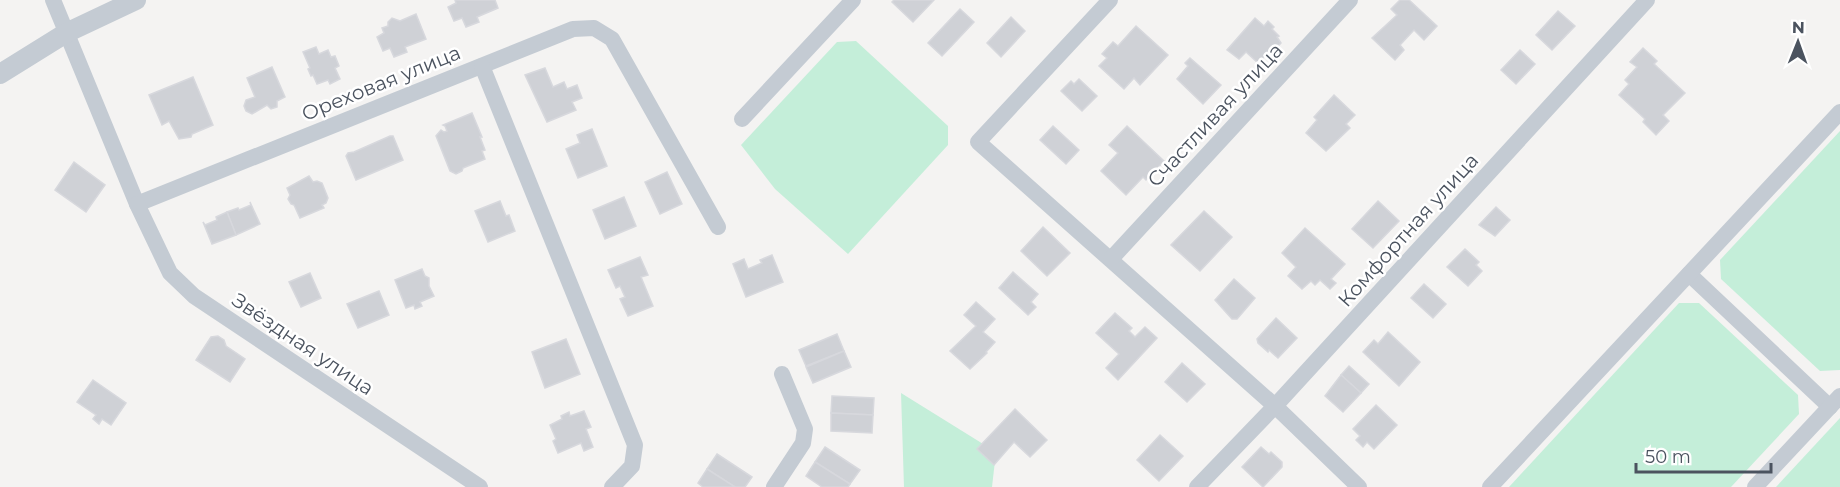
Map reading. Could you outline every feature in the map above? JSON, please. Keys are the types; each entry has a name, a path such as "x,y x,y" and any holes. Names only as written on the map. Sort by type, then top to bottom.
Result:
{"street":[{"path":"53,0 137,204"},
{"path":"0,74 66,33 136,0"},
{"path":"742,119 853,0"},
{"path":"1110,0 978,142 1275,406 1359,487"},
{"name":"Счастливая улица","path":"1111,259 1350,0"},
{"name":"Комфортная улица","path":"1197,487 1275,406 1647,0"},
{"name":"Ореховая улица","path":"137,204 573,29 594,28 612,39 718,227"},
{"path":"482,66 635,445 632,466 612,487"},
{"path":"1490,487 1840,112"},
{"name":"Звёздная улица","path":"137,204 170,273 194,296 480,487"},
{"path":"1689,274 1835,401 1755,487"},
{"path":"774,487 803,443 805,429 782,374"}],"green space":[{"path":"856,41 948,126 948,145 848,254 775,189 741,145 837,42"},
{"path":"1840,131 1840,370 1820,371 1721,279 1720,260"},
{"path":"1679,303 1699,303 1798,395 1799,414 1731,487 1509,487"},
{"path":"901,393 996,452 992,487 904,487"},
{"path":"1840,418 1840,487 1776,487"}],"building":[{"path":"455,0 495,0 498,8 477,17 479,22 466,27 462,18 454,21 448,7 456,3"},
{"path":"894,0 934,0 913,22 892,2"},
{"path":"1400,0 1409,0 1437,26 1424,40 1414,30 1400,45 1404,50 1395,60 1372,38 1397,15 1391,9"},
{"path":"960,9 974,22 942,56 928,43"},
{"path":"1558,11 1575,26 1552,50 1536,35"},
{"path":"416,14 426,39 405,47 407,52 394,57 390,48 383,51 377,37 384,33 382,28 388,26 392,18 400,21"},
{"path":"1011,17 1025,31 1001,57 987,43"},
{"path":"1255,18 1264,26 1268,21 1274,27 1272,29 1279,36 1277,37 1281,43 1258,63 1246,52 1239,59 1227,50"},
{"path":"1136,26 1168,55 1140,85 1134,78 1124,89 1099,66 1107,58 1102,54 1113,42 1118,46"},
{"path":"316,47 319,54 328,50 331,57 335,56 339,66 335,68 340,79 330,84 328,80 317,84 313,75 311,76 303,52"},
{"path":"1643,48 1657,61 1654,64 1685,93 1663,115 1669,121 1656,135 1643,122 1645,119 1619,95 1629,84 1625,80 1637,67 1630,62"},
{"path":"1520,50 1535,64 1516,84 1501,70"},
{"path":"1190,58 1221,85 1203,104 1177,79 1188,66 1185,63"},
{"path":"272,67 285,97 277,101 277,107 271,109 267,105 252,114 246,111 244,106 246,100 255,97 247,78"},
{"path":"545,68 553,87 564,82 567,89 577,85 582,98 572,102 576,110 547,122 525,75"},
{"path":"193,77 213,125 192,134 191,137 179,139 169,121 162,125 149,95"},
{"path":"1079,79 1097,96 1082,111 1061,91 1071,81 1074,84"},
{"path":"1334,95 1355,115 1346,124 1350,128 1326,151 1306,133 1317,120 1314,117"},
{"path":"472,113 482,137 480,137 485,150 482,151 485,159 463,168 456,174 450,171 436,136 441,130 447,131 443,125"},
{"path":"1053,126 1079,150 1066,164 1040,140"},
{"path":"1127,126 1164,161 1146,180 1143,177 1126,195 1101,171 1118,153 1109,145"},
{"path":"592,129 607,166 578,178 566,149 580,143 577,135"},
{"path":"393,136 403,160 356,180 346,156 348,153"},
{"path":"74,162 105,185 86,212 55,190"},
{"path":"667,172 682,204 660,214 645,182"},
{"path":"309,176 313,182 322,183 328,198 322,205 324,208 300,218 294,205 288,199 290,195 287,188"},
{"path":"624,197 636,226 605,239 593,210"},
{"path":"500,201 515,231 488,242 475,211"},
{"path":"1378,201 1399,221 1373,248 1352,229"},
{"path":"250,202 260,224 236,235 227,212 251,205"},
{"path":"1496,207 1510,220 1495,236 1479,225"},
{"path":"1204,211 1232,237 1200,271 1171,245"},
{"path":"227,212 236,235 212,244 203,222 205,225 217,220 216,217"},
{"path":"1043,227 1070,253 1047,276 1021,251"},
{"path":"1305,228 1345,264 1331,279 1336,283 1330,289 1320,280 1315,285 1311,281 1302,289 1288,276 1296,267 1282,253"},
{"path":"1465,249 1479,262 1476,265 1482,271 1468,286 1447,267"},
{"path":"772,255 783,282 746,297 733,264 744,259 748,269 762,263 760,260"},
{"path":"640,257 648,275 641,277 653,306 628,316 620,299 625,297 620,286 616,288 608,270"},
{"path":"422,269 425,276 429,278 429,286 434,296 420,302 422,306 415,309 414,305 406,308 395,280"},
{"path":"1013,272 1038,294 1031,302 1036,307 1028,315 999,288"},
{"path":"310,273 321,298 301,307 289,282"},
{"path":"1234,279 1255,298 1237,319 1232,319 1215,300"},
{"path":"1424,284 1446,304 1433,318 1411,298"},
{"path":"379,291 389,315 358,328 347,304"},
{"path":"976,302 995,319 983,332 995,342 970,369 950,351 976,326 964,315"},
{"path":"1115,313 1132,328 1129,331 1135,337 1145,327 1157,338 1118,380 1106,368 1119,354 1096,333"},
{"path":"1276,318 1297,338 1278,358 1258,343 1257,339"},
{"path":"1388,332 1420,362 1399,386 1363,352 1374,340 1378,344"},
{"path":"837,334 844,351 806,366 799,350"},
{"path":"218,336 224,340 226,346 245,359 230,382 196,360 211,337"},
{"path":"566,339 580,374 545,388 532,352"},
{"path":"844,351 851,367 813,383 806,367"},
{"path":"1182,363 1205,384 1187,402 1165,382"},
{"path":"1349,366 1369,384 1361,393 1341,375"},
{"path":"1341,375 1361,393 1343,412 1325,396"},
{"path":"93,380 126,403 111,425 102,419 99,424 93,419 96,415 77,402"},
{"path":"832,396 874,398 873,415 831,413"},
{"path":"1376,405 1397,425 1374,449 1367,442 1363,447 1356,440 1360,436 1353,429"},
{"path":"1015,409 1047,440 1030,457 1014,442 994,465 977,449"},
{"path":"584,411 591,427 586,429 593,447 584,451 581,443 558,453 553,441 556,439 550,425 562,419 561,416 569,412 570,416"},
{"path":"831,413 873,415 872,433 831,431"},
{"path":"1160,435 1183,456 1159,481 1137,460"},
{"path":"825,447 860,470 850,484 815,462"},
{"path":"1261,447 1282,462 1282,467 1263,487 1242,467"},
{"path":"717,454 752,477 745,487 735,487 707,469"},
{"path":"815,462 850,484 848,487 822,487 806,476"},
{"path":"707,469 735,487 703,487 698,483"}]}
